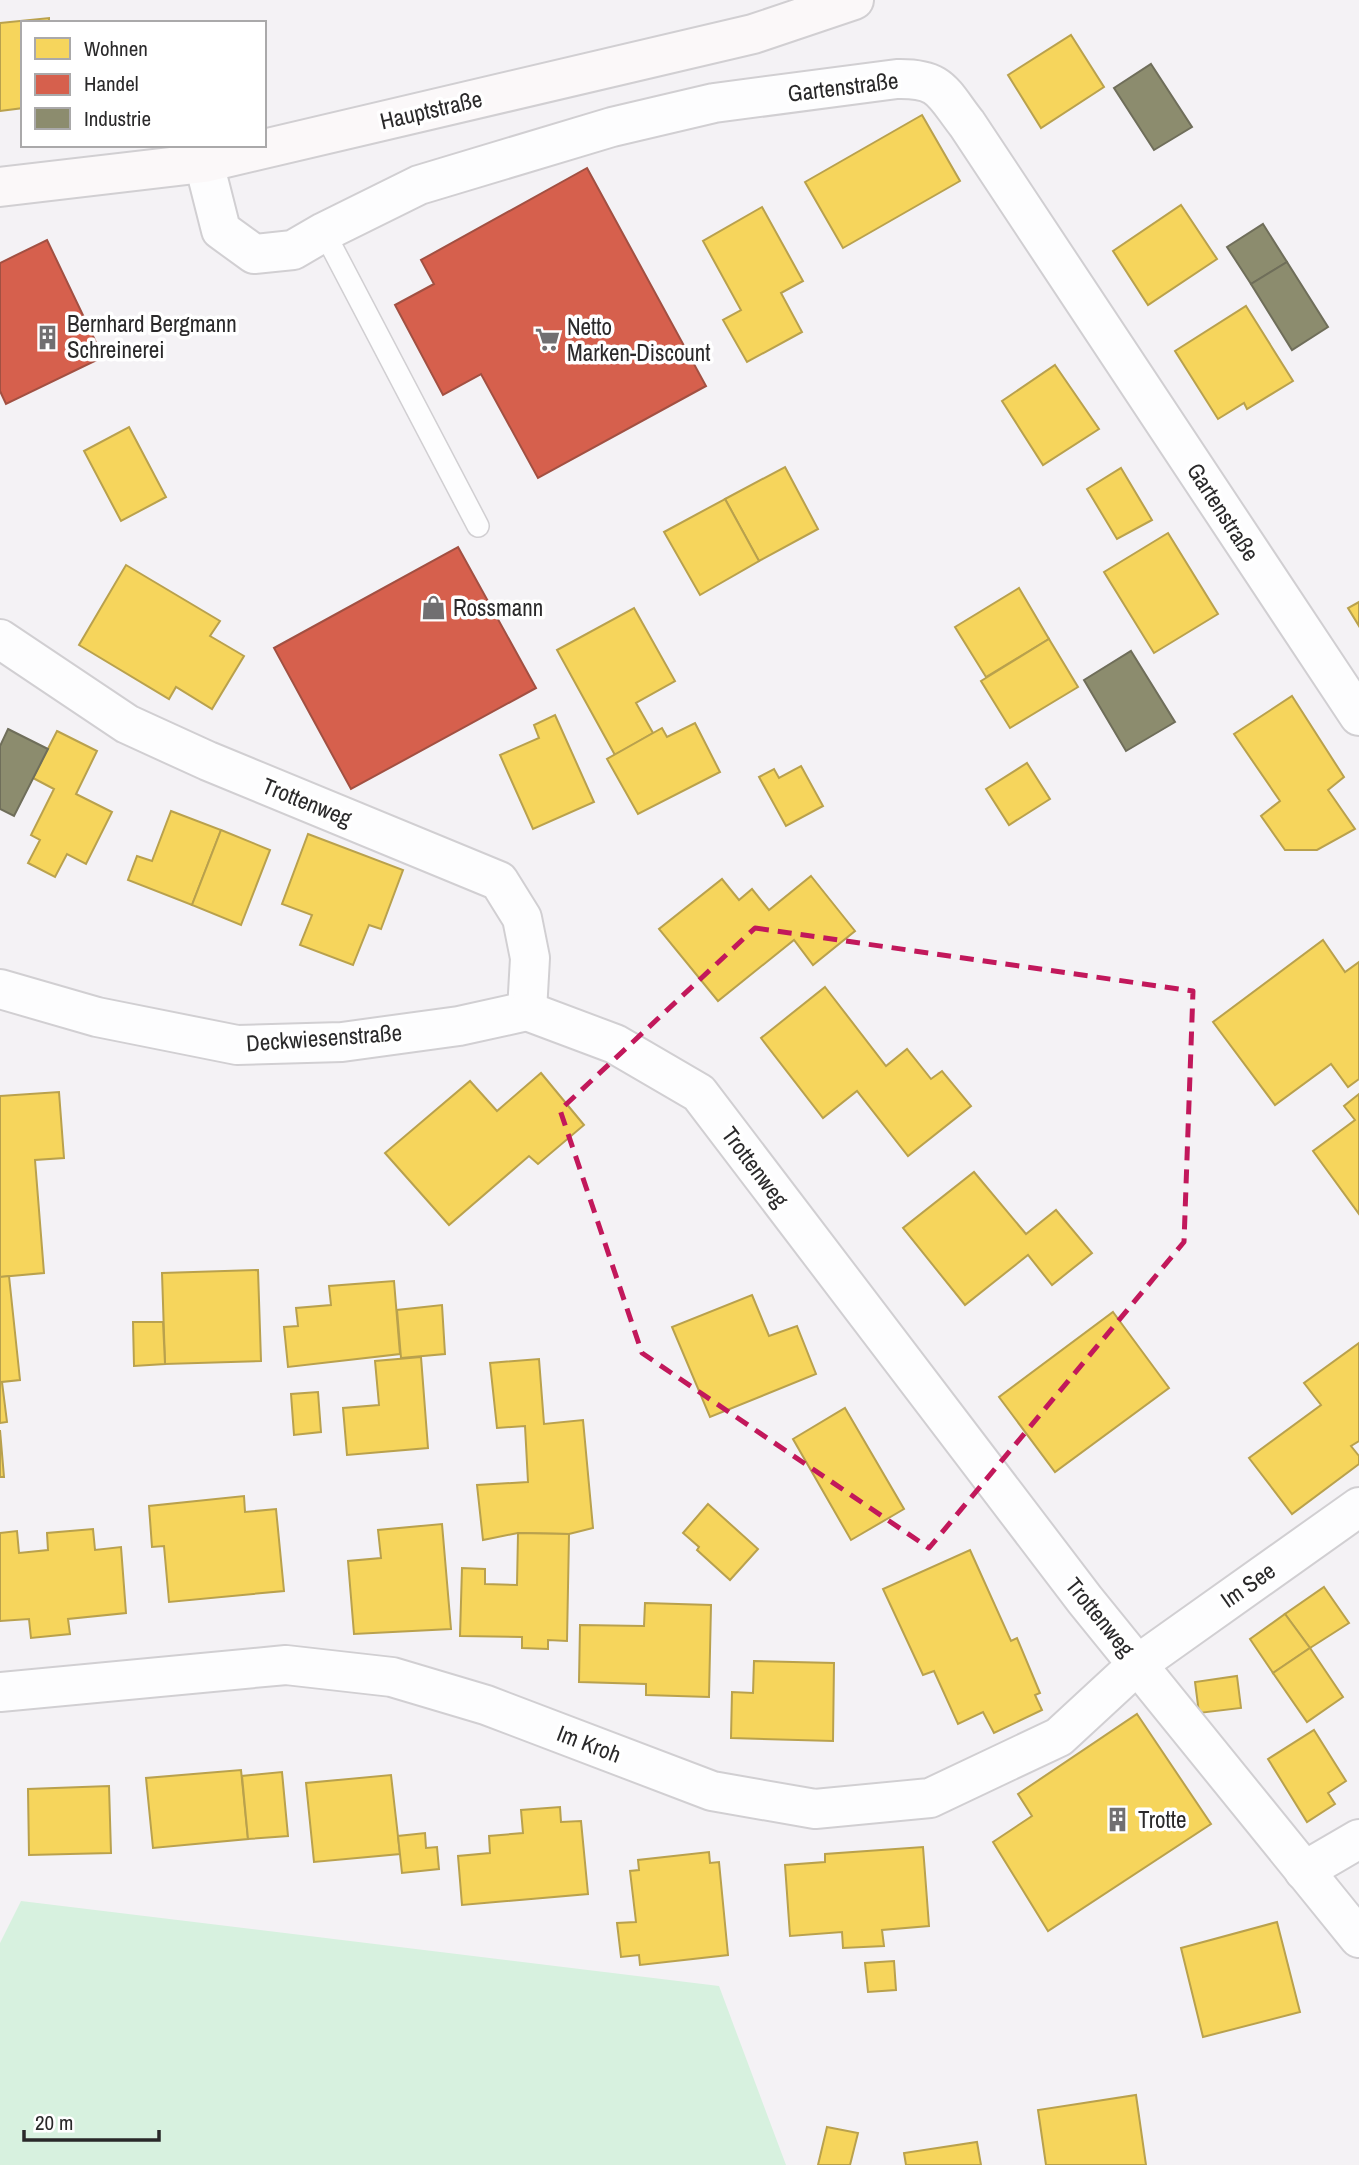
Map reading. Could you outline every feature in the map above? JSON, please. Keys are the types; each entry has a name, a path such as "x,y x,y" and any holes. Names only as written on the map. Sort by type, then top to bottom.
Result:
{"main road":[{"name":"Hauptstraße","path":"0,187 204,163 753,34 854,0"}],"street":[{"name":"Gartenstraße","path":"204,163 220,230 254,254 293,250 419,185 612,127 714,103 897,79 919,79 936,85 967,124 1359,716"},
{"name":"Trottenweg","path":"0,639 127,724 208,761 499,881 522,918 530,958 527,1011 615,1044 699,1093 1086,1600 1359,1938"},
{"name":"Deckwiesenstraße","path":"0,989 97,1017 237,1045 342,1042 459,1026 527,1011"},
{"name":"Im See","path":"1138,1664 1359,1507"},
{"name":"Im Kroh","path":"0,1692 286,1665 392,1677 486,1705 712,1791 815,1809 930,1798 1059,1737 1138,1664"},
{"path":"1304,1871 1359,1839"}],"lane":[{"path":"324,232 478,527"}],"highlighted area":[{"path":"755,928 1193,991 1184,1242 929,1548 642,1353 560,1110"}],"green space":[{"path":"21,1901 719,1986 786,2165 0,2165 0,1943"}],"building: Wohnen":[{"path":"49,18 49,21 21,21 21,108 0,111 0,23"},
{"path":"1071,35 1104,87 1041,128 1008,75"},
{"path":"922,115 960,181 843,248 805,182"},
{"path":"1181,205 1217,259 1148,305 1113,251"},
{"path":"762,207 803,281 781,293 802,332 747,362 723,320 741,310 703,241"},
{"path":"1246,306 1293,381 1247,409 1244,403 1218,419 1175,351"},
{"path":"1055,365 1099,429 1043,465 1002,401"},
{"path":"129,427 166,497 121,521 84,451"},
{"path":"785,467 818,529 759,561 725,499"},
{"path":"1121,468 1152,520 1117,539 1087,489"},
{"path":"725,499 759,561 700,595 664,532"},
{"path":"1168,533 1218,614 1154,653 1104,572"},
{"path":"126,565 220,621 210,636 244,656 212,709 176,687 169,699 79,645"},
{"path":"1019,588 1049,639 986,677 955,627"},
{"path":"1359,602 1359,626 1348,608"},
{"path":"634,608 675,681 636,703 653,733 615,755 557,650"},
{"path":"1049,639 1078,687 1010,728 981,681"},
{"path":"1292,696 1344,777 1328,790 1355,829 1317,850 1285,850 1261,816 1280,801 1234,734"},
{"path":"555,715 594,802 533,829 500,755 539,738 534,725"},
{"path":"695,723 720,772 638,814 607,759 662,728 667,737"},
{"path":"57,731 97,751 76,794 112,812 86,864 67,854 55,877 28,863 40,840 31,835 54,789 33,778"},
{"path":"1027,763 1050,799 1009,825 986,789"},
{"path":"801,766 823,806 786,826 759,777 774,769 779,778"},
{"path":"171,811 221,830 192,905 128,880 137,856 152,861"},
{"path":"221,830 270,850 241,925 192,905"},
{"path":"308,834 403,870 381,929 369,925 353,965 300,945 312,915 282,904"},
{"path":"811,876 855,931 813,965 794,940 718,1001 659,929 722,879 739,900 752,889 769,910"},
{"path":"1323,940 1345,972 1359,962 1359,1079 1348,1087 1331,1064 1275,1105 1213,1022"},
{"path":"825,987 886,1066 907,1049 931,1079 942,1071 971,1106 908,1156 857,1091 823,1118 761,1038"},
{"path":"541,1073 584,1125 538,1164 529,1156 449,1225 385,1153 470,1081 497,1111"},
{"path":"59,1092 64,1158 35,1160 44,1273 0,1277 0,1096"},
{"path":"1359,1094 1359,1214 1313,1151 1355,1120 1344,1106"},
{"path":"974,1172 1026,1234 1056,1210 1092,1253 1052,1285 1028,1255 965,1305 903,1228"},
{"path":"258,1270 261,1361 165,1364 162,1273"},
{"path":"9,1276 20,1380 2,1382 7,1422 0,1423 0,1277"},
{"path":"394,1281 400,1354 288,1367 284,1327 298,1326 296,1308 331,1305 329,1286"},
{"path":"752,1295 769,1336 797,1326 816,1374 710,1417 672,1327"},
{"path":"442,1305 445,1354 401,1358 397,1310"},
{"path":"1113,1312 1169,1388 1055,1472 999,1397"},
{"path":"133,1322 163,1322 165,1364 134,1366"},
{"path":"1359,1343 1359,1441 1351,1446 1359,1456 1359,1464 1292,1514 1249,1458 1321,1405 1304,1383"},
{"path":"421,1357 428,1448 347,1455 343,1408 379,1405 375,1361"},
{"path":"539,1359 544,1424 583,1420 593,1528 569,1534 518,1533 483,1540 477,1485 528,1482 525,1426 497,1428 490,1363"},
{"path":"318,1392 321,1432 294,1435 291,1394"},
{"path":"845,1408 904,1509 851,1540 793,1439"},
{"path":"0,1430 4,1477 0,1477"},
{"path":"244,1496 245,1512 276,1509 284,1591 169,1602 164,1546 152,1547 149,1506"},
{"path":"708,1504 758,1549 730,1580 697,1550 699,1547 683,1533"},
{"path":"442,1524 451,1629 354,1634 348,1561 381,1558 378,1530"},
{"path":"93,1529 95,1550 121,1547 126,1613 68,1619 70,1634 31,1638 29,1619 0,1621 0,1533 17,1531 19,1553 48,1550 47,1533"},
{"path":"518,1533 569,1534 567,1641 548,1640 548,1649 522,1648 522,1637 460,1636 462,1568 485,1569 485,1584 517,1585"},
{"path":"970,1550 1011,1641 1017,1638 1040,1693 1035,1695 1042,1710 994,1733 983,1712 958,1724 934,1671 923,1675 883,1589"},
{"path":"1324,1587 1349,1623 1310,1648 1285,1614"},
{"path":"645,1603 711,1605 709,1697 646,1695 646,1684 579,1682 580,1625 644,1626"},
{"path":"1285,1614 1310,1648 1273,1673 1250,1639"},
{"path":"1310,1648 1343,1697 1307,1722 1273,1673"},
{"path":"754,1661 834,1663 833,1741 731,1738 732,1692 753,1693"},
{"path":"1237,1676 1241,1708 1199,1713 1195,1682"},
{"name":"Trotte","path":"1137,1714 1211,1824 1048,1931 993,1842 1032,1816 1018,1794"},
{"path":"1314,1730 1346,1781 1328,1793 1335,1804 1307,1822 1268,1759"},
{"path":"241,1770 248,1839 153,1848 146,1778"},
{"path":"282,1772 288,1836 248,1839 242,1776"},
{"path":"391,1775 400,1854 314,1862 306,1783"},
{"path":"109,1786 111,1853 29,1855 28,1789"},
{"path":"560,1807 561,1822 581,1821 588,1894 462,1905 458,1856 490,1853 489,1836 523,1833 521,1810"},
{"path":"425,1833 426,1848 437,1847 439,1869 402,1873 398,1836"},
{"path":"923,1847 929,1926 882,1930 884,1946 843,1948 842,1932 790,1936 785,1865 825,1862 825,1854"},
{"path":"709,1852 710,1863 719,1862 728,1955 640,1965 639,1955 621,1957 617,1923 636,1922 630,1871 639,1870 638,1860"},
{"path":"1277,1922 1300,2012 1203,2037 1181,1948"},
{"path":"894,1961 896,1990 868,1992 865,1963"},
{"path":"1136,2095 1146,2165 1046,2165 1038,2110"},
{"path":"827,2127 858,2133 850,2165 818,2165"},
{"path":"977,2142 981,2165 906,2165 904,2153"}],"building: Handel":[{"name":"Netto Marken-Discount","path":"587,168 706,386 538,478 481,374 443,395 395,305 434,284 421,260"},
{"name":"Bernhard Bergmann Schreinerei","path":"47,240 103,357 6,404 0,391 0,263"},
{"path":"458,547 536,688 351,789 274,648"}],"building: Industrie":[{"path":"1151,64 1192,127 1154,150 1114,88"},
{"path":"1263,224 1287,262 1251,284 1227,247"},
{"path":"1287,262 1328,327 1292,350 1251,284"},
{"path":"1131,651 1175,722 1126,751 1084,680"},
{"path":"8,729 48,749 14,816 0,809 0,746"}],"place":[{"name":"Bernhard Bergmann Schreinerei","path":"47,337"},
{"name":"Netto Marken-Discount","path":"547,340"},
{"name":"Rossmann","path":"433,608"},
{"name":"Trotte","path":"1118,1820"}]}
